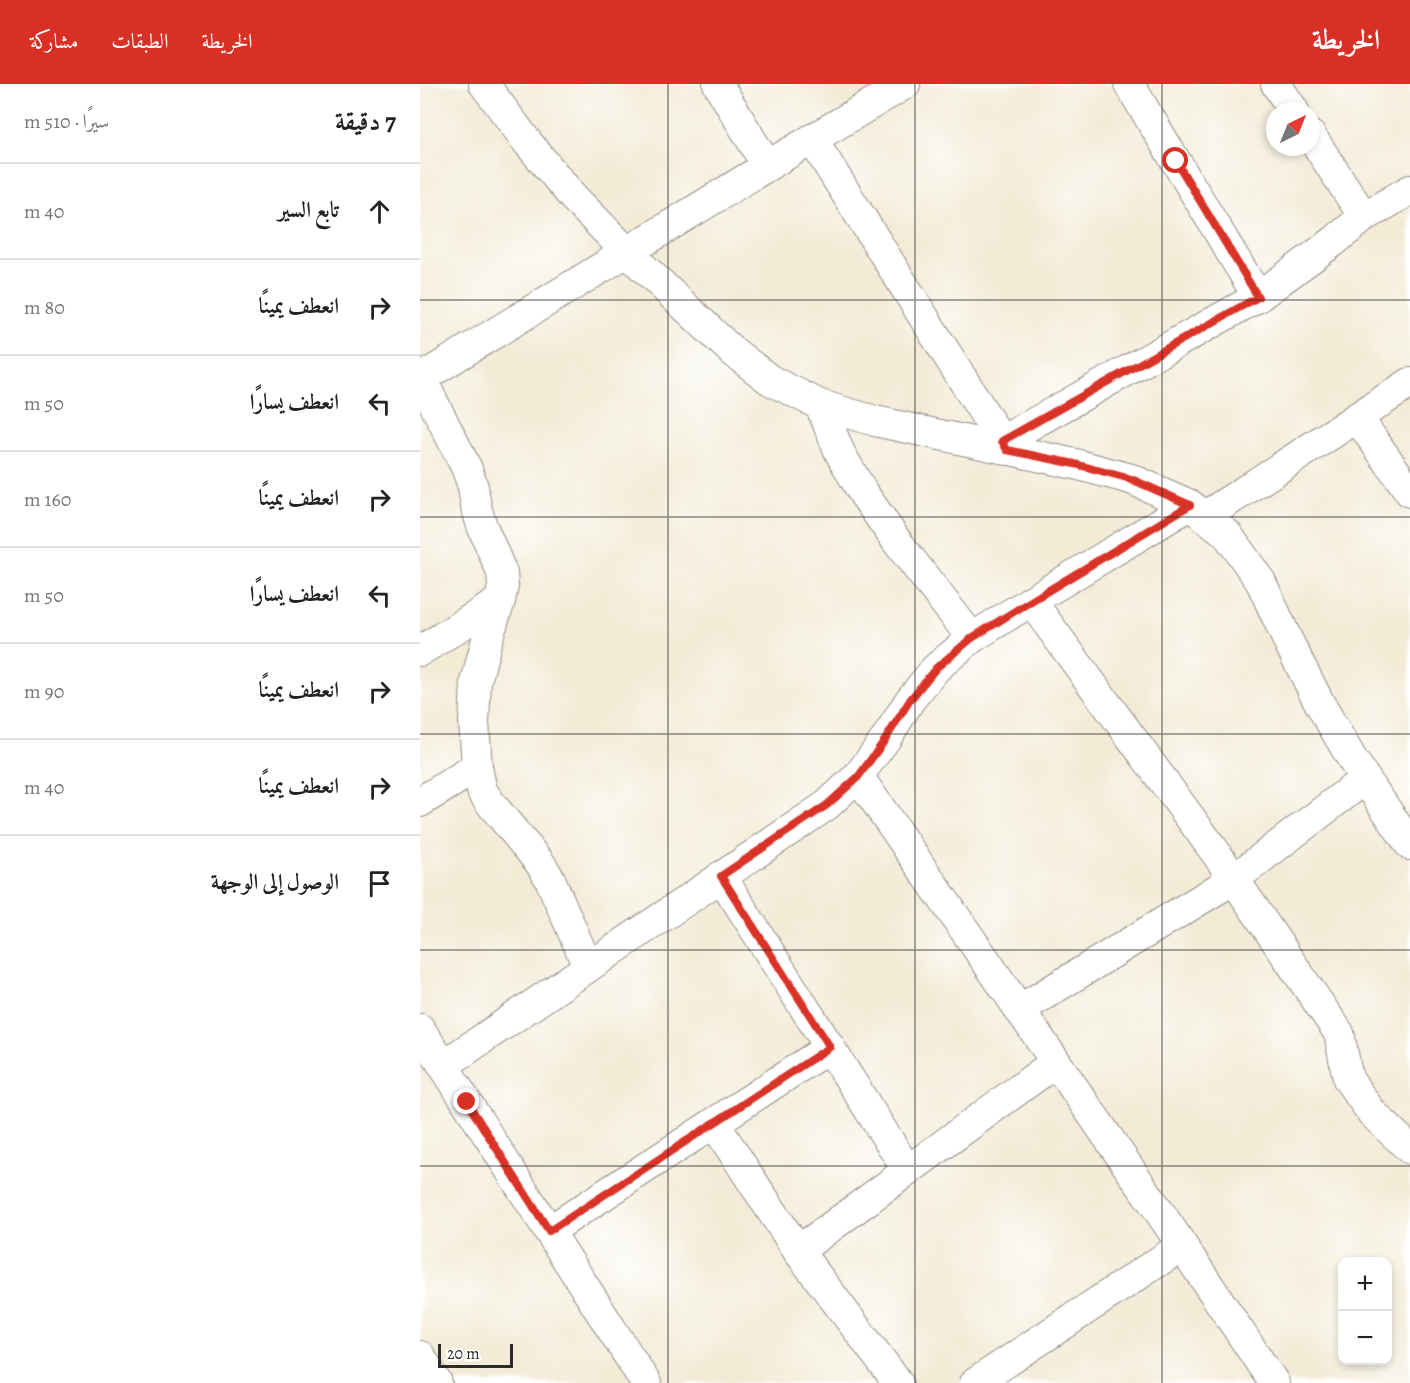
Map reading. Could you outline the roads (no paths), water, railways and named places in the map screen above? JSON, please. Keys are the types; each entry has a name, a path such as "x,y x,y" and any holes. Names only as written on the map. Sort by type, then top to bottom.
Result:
{"street":[{"path":"484,84 528,143 573,197 627,252 731,350 771,380 820,405 875,421 1004,446 1131,479 1197,511 1227,534 1262,582 1287,639 1320,704 1365,779 1410,845"},
{"path":"718,84 767,166"},
{"path":"588,967 550,879 482,790 477,767 474,722 476,682 500,601 503,586 502,573 482,526 467,469 420,378 905,84"},
{"path":"1129,84 1258,297"},
{"path":"1276,84 1288,102"},
{"path":"812,139 1004,446"},
{"path":"1320,150 1364,217"},
{"path":"1004,446 1258,297 1364,217 1410,190"},
{"path":"444,1065 827,805 858,777 910,700 936,668 972,638 1031,601 1197,511 1357,417 1410,383"},
{"path":"820,405 840,453 863,493 898,543 972,638"},
{"path":"1357,417 1410,492"},
{"path":"420,651 500,601"},
{"path":"1031,601 1216,853 1340,1033 1348,1079 1372,1113 1410,1149"},
{"path":"420,802 477,767"},
{"path":"858,777 1056,1062 1274,1383"},
{"path":"1019,1010 1234,879 1365,779"},
{"path":"721,876 908,1171"},
{"path":"420,1029 646,1383"},
{"path":"549,1231 830,1047"},
{"path":"798,1251 1056,1062"},
{"path":"714,1123 798,1251 898,1383"},
{"path":"975,1383 1182,1246"},
{"path":"420,1356 437,1383"}]}
